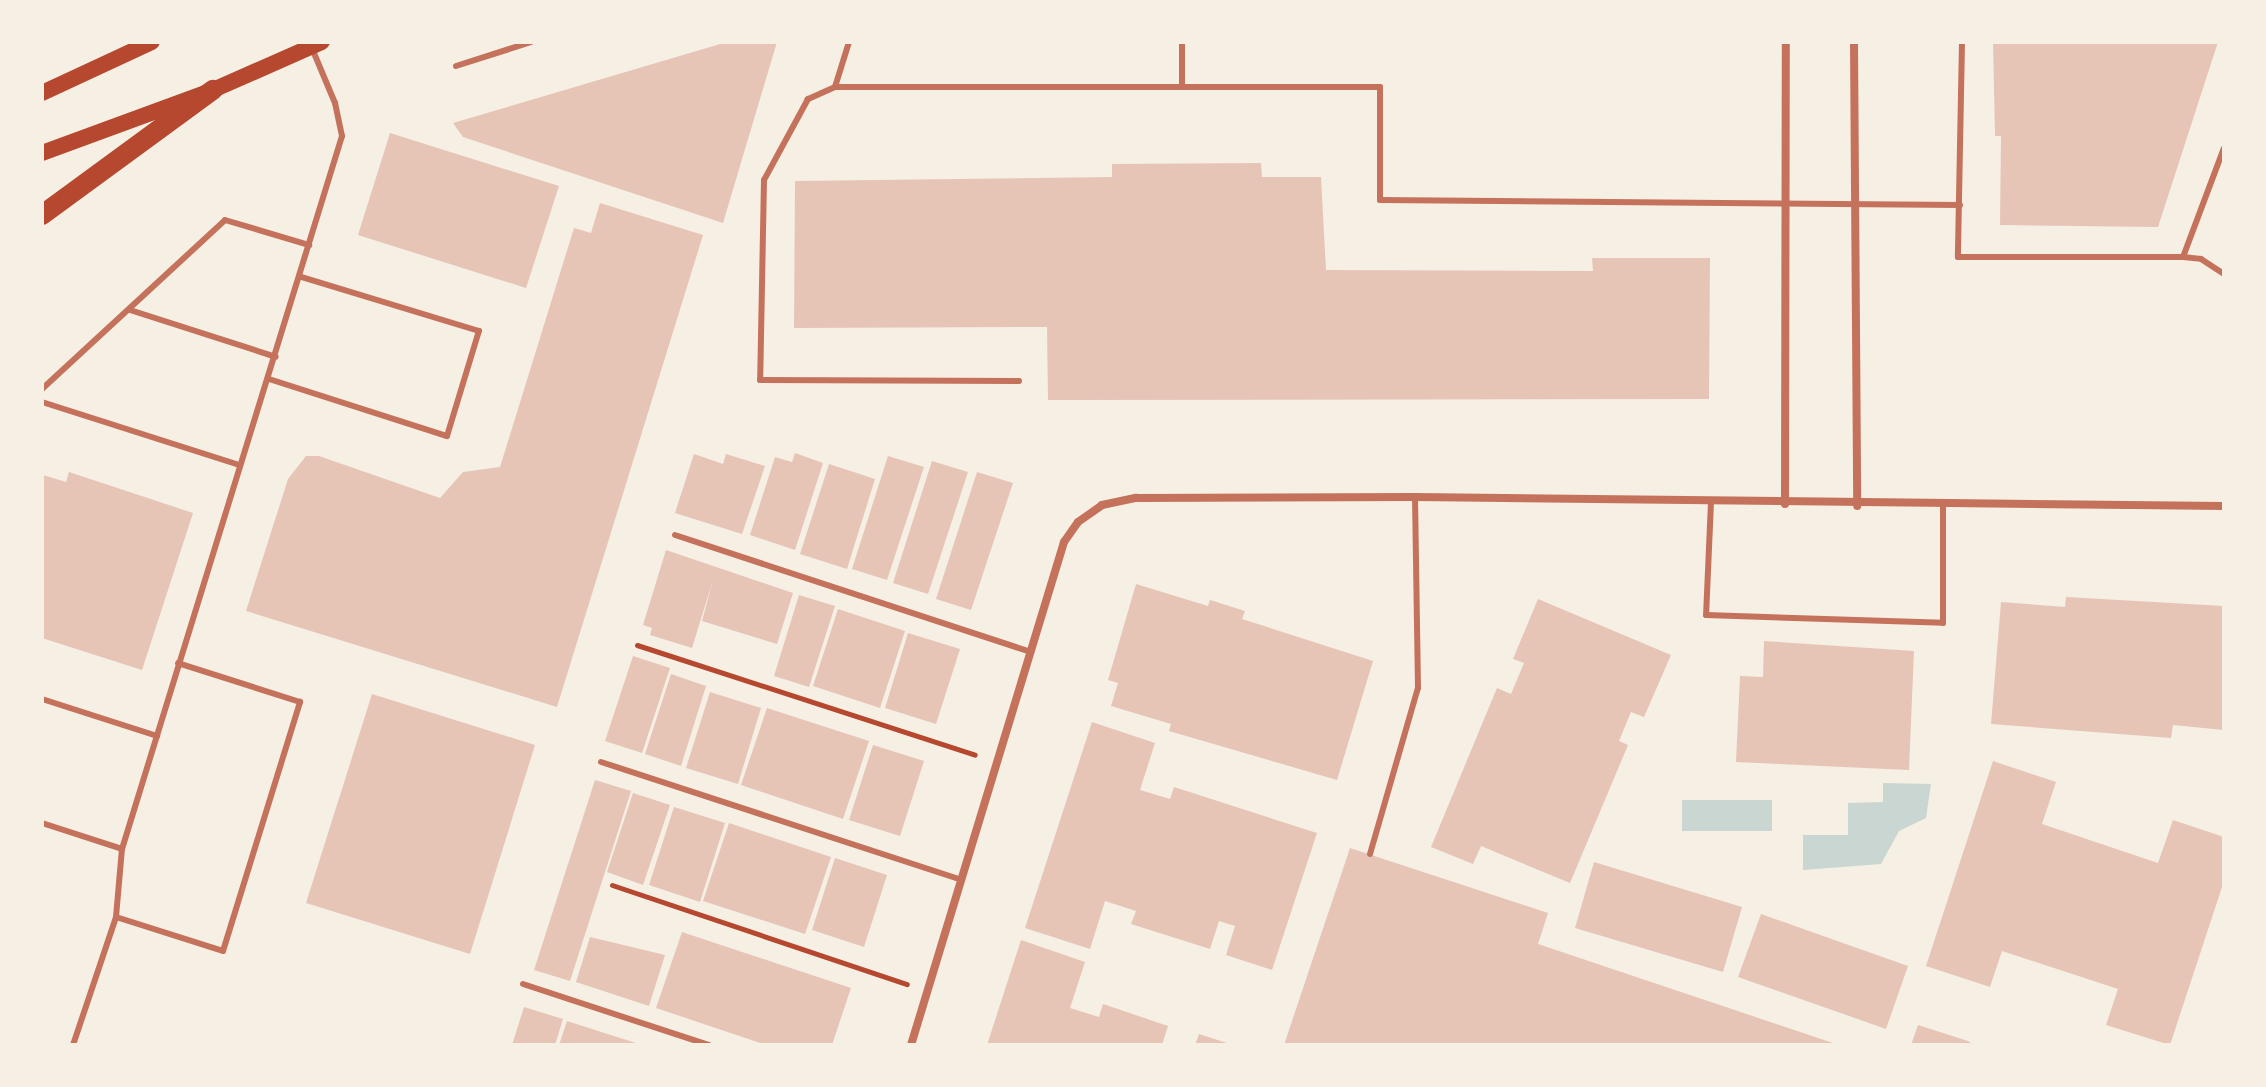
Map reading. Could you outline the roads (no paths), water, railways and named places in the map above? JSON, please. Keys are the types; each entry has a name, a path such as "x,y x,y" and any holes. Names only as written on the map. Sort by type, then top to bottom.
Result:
{"main road":[{"path":"42,93 152,42"},
{"path":"42,153 213,90 316,44"},
{"path":"42,215 213,90"}],"street":[{"path":"1785,504 1786,42"},
{"path":"1854,42 1857,506"},
{"path":"911,1045 1064,542 1078,522 1102,505 1136,498 1415,497 1857,506 2224,506"}],"lane":[{"path":"456,66 531,42"},
{"path":"835,87 849,42"},
{"path":"1182,42 1182,86"},
{"path":"1962,42 1958,257 2183,257 2201,259 2224,274"},
{"path":"73,1045 116,917 122,849 342,136 316,44"},
{"path":"1019,381 760,380 764,180 808,99 835,87 1380,87 1380,200 1960,205"},
{"path":"2183,257 2224,148"},
{"path":"42,389 225,220 309,245"},
{"path":"269,379 447,436 479,331 301,277"},
{"path":"130,310 276,357"},
{"path":"42,402 240,465"},
{"path":"1370,854 1418,688 1415,497"},
{"path":"1711,502 1706,615 1943,623 1943,506"},
{"path":"675,535 1031,652"},
{"path":"116,917 223,951 300,702 178,663"},
{"path":"42,699 157,736"},
{"path":"601,762 961,880"},
{"path":"42,823 122,849"},
{"path":"523,984 709,1045"}]}
